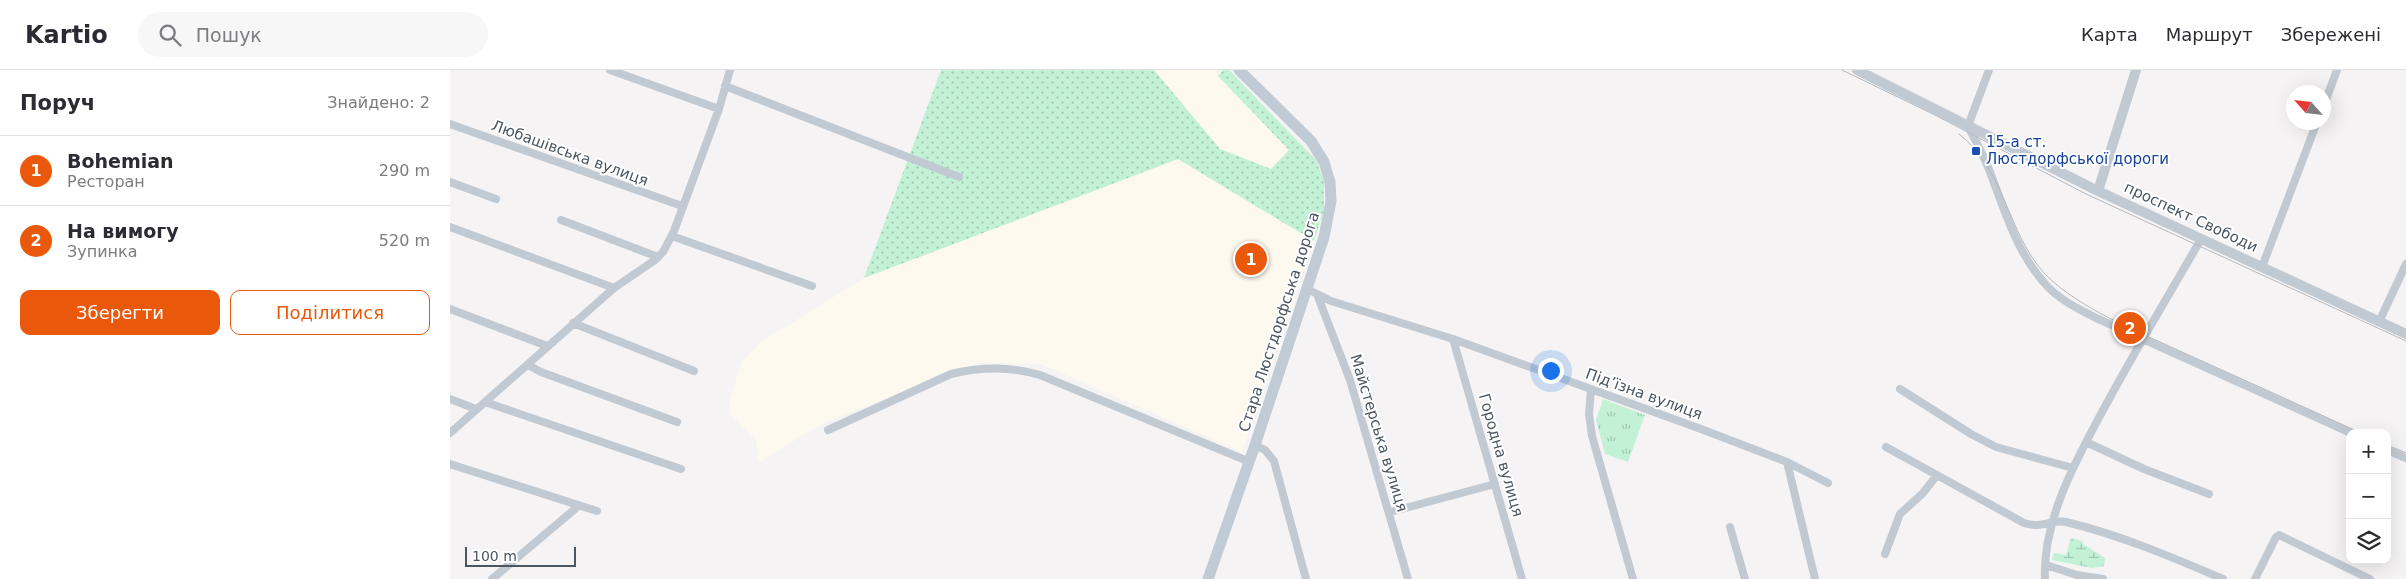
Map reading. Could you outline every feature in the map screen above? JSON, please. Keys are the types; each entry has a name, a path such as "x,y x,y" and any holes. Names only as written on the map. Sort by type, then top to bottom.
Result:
{"main road":[{"name":"Стара Люстдорфська дорога","path":"1208,579 1250,462 1330,213 1331,191 1327,172 1324,162 1311,141 1239,70"}],"street":[{"path":"610,70 719,109"},
{"path":"450,433 614,288 658,257 672,236 719,109 730,70"},
{"name":"проспект Свободи","path":"1858,70 2098,191 2406,334"},
{"path":"1989,70 1968,126 1987,165 2013,235 2037,273 2051,290 2069,304 2142,339 2346,431"},
{"path":"2098,191 2136,70"},
{"path":"2331,86 2337,70"},
{"path":"725,86 959,177"},
{"name":"Любашівська вулиця","path":"450,124 682,206"},
{"path":"2262,267 2314,130"},
{"path":"450,182 496,199"},
{"path":"561,220 658,257"},
{"path":"450,227 614,288"},
{"path":"672,236 812,286"},
{"path":"2045,579 2054,523 2073,468 2142,339 2201,239"},
{"path":"2379,322 2406,264"},
{"name":"Підʼїзна вулиця","path":"1306,289 1318,297 1453,339 1787,462 1828,483"},
{"name":"Майстерська вулиця","path":"1318,297 1350,380 1408,579"},
{"path":"450,309 547,346"},
{"path":"573,323 694,372"},
{"name":"Городна вулиця","path":"1453,339 1522,579"},
{"path":"528,365 541,372 677,422"},
{"path":"828,430 951,374 968,370 1007,368 1040,375 1250,462"},
{"path":"1900,389 1971,434 1996,447 2073,468"},
{"path":"1591,390 1589,414 1592,436 1632,579"},
{"path":"450,399 476,409"},
{"path":"485,402 681,468"},
{"path":"2086,442 2144,469 2209,494"},
{"path":"1255,446 1265,450 1274,461 1306,579"},
{"path":"1886,447 2024,523 2040,526 2064,522 2177,559 2223,579"},
{"path":"2391,452 2406,458"},
{"path":"1787,462 1815,579"},
{"path":"450,464 597,511"},
{"path":"1884,554 1900,514 1923,493 1937,474"},
{"path":"1390,512 1495,484"},
{"path":"492,579 575,509 577,505"},
{"path":"1730,526 1745,579"},
{"path":"2255,579 2276,537 2283,536 2370,579"},
{"path":"2046,565 2077,575 2103,579"}],"shaded area":[{"path":"1154,70 1214,70 1289,150 1271,169 1220,149"},
{"path":"1178,159 1314,241 1242,452 1041,364 979,363 823,423 759,462 756,440 730,414 730,399 742,361 761,342 864,278"}],"green space":[{"path":"941,70 1154,70 1220,149 1271,169 1289,150 1218,76 1223,70 1229,70 1316,160 1324,181 1324,210 1314,241 1178,159 864,278"},
{"path":"1603,399 1645,415 1628,462 1605,454 1596,420"},
{"path":"2071,538 2082,541 2083,544 2105,558 2104,566 2092,568 2052,560 2054,553 2066,555"}],"tram line":[{"path":"1842,70 1935,115 2086,194 2406,341"},
{"path":"1959,134 1974,148 1986,165 2032,258 2045,274 2074,298 2128,327 2352,429"},
{"path":"2391,447 2406,453"}],"place":[{"name":"15-а ст. Люстдорфської дороги","path":"1976,151"},
{"name":"Bohemian","path":"1251,259"},
{"name":"На вимогу","path":"2130,328"}]}
